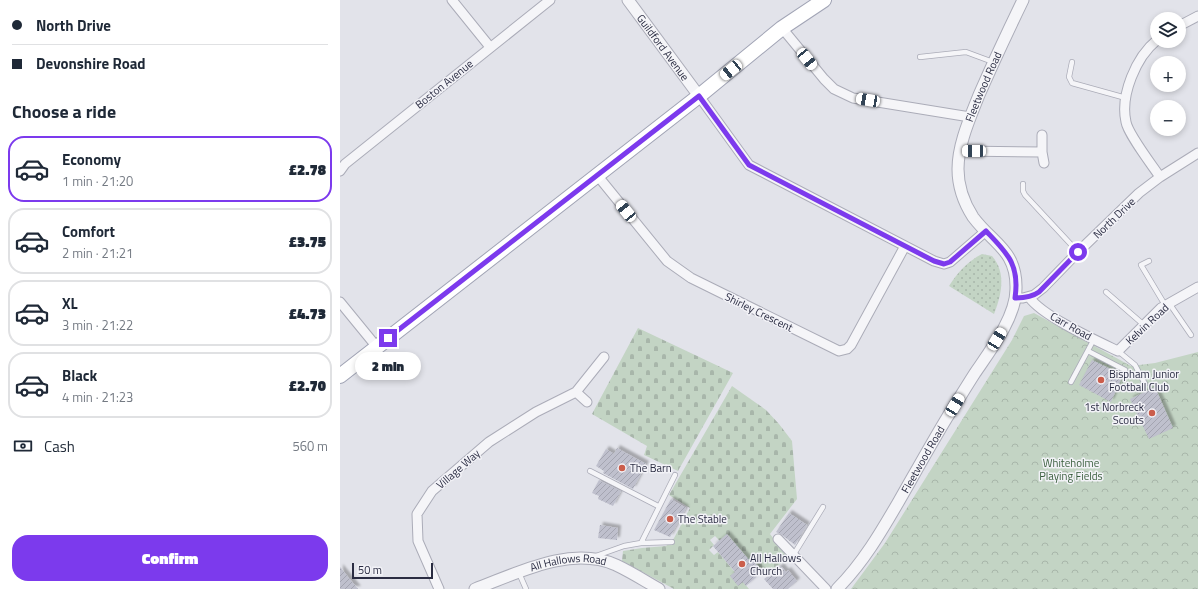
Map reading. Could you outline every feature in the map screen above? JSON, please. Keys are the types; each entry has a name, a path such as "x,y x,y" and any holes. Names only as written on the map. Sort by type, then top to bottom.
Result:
{"main road":[{"path":"340,376 376,346 699,96 782,28 824,0"}],"street":[{"path":"452,0 490,47"},
{"name":"Boston Avenue","path":"342,164 550,0"},
{"name":"Guildford Avenue","path":"628,0 749,165 934,261 944,264 953,260 986,231"},
{"name":"Fleetwood Road","path":"837,589 862,561 885,525 948,416 1008,320 1015,298 1015,277 1010,258 972,214 963,199 958,176 960,151 970,117 993,62 1023,0"},
{"path":"1186,22 1198,16"},
{"path":"782,28 834,89 853,98 970,117"},
{"path":"1150,47 1142,54 1132,74 1126,98 1126,123 1160,177"},
{"path":"1042,135 1042,152 1044,163"},
{"path":"960,151 1042,152"},
{"name":"North Drive","path":"1029,297 1043,288 1139,193 1160,177 1198,153"},
{"name":"Shirley Crescent","path":"597,175 667,261 691,278 839,351 847,349 851,345 905,246"},
{"name":"Kelvin Road","path":"1118,351 1167,304 1198,287"},
{"path":"1015,298 1029,297"},
{"name":"Carr Road","path":"1029,297 1033,304 1045,312 1118,351"},
{"path":"340,302 376,346"},
{"name":"Village Way","path":"439,589 418,541 417,514 432,491 489,442 536,412 576,392 604,357"},
{"path":"576,392 587,402"},
{"path":"778,539 826,589"},
{"name":"All Hallows Road","path":"475,589 543,564 567,558 589,558 616,565 659,589"}],"lane":[{"path":"920,57 966,52 993,62"},
{"path":"1072,62 1069,77 1072,83 1126,98"},
{"path":"1023,184 1023,191 1025,195 1078,252"},
{"path":"1149,261 1141,266 1167,304 1191,335"},
{"path":"1106,292 1144,325"},
{"path":"1071,382 1094,339"},
{"path":"1088,351 1125,370"},
{"path":"1118,351 1135,365 1145,384"},
{"path":"590,471 658,506"},
{"path":"641,543 658,506 675,475"},
{"path":"794,554 823,507"},
{"path":"589,558 624,546 641,543 672,542"},
{"path":"519,573 526,589"}],"green space":[{"path":"982,254 992,256 1000,270 1001,285 999,300 994,314 949,286 963,268"},
{"name":"Whiteholme Playing Fields","path":"1034,313 1131,366 1155,363 1198,352 1198,589 851,589 885,543 1012,340 1024,316"},
{"path":"638,328 733,373 678,471 644,455 647,446 592,414"},
{"path":"732,386 766,410 792,441 797,499 770,534 789,557 765,576 751,559 749,560 727,535 720,541 715,536 710,540 714,545 709,550 714,555 718,552 749,589 674,589 622,561 623,551 666,546 673,540 690,508 669,495"}],"building":[{"name":"Bispham Junior Football Club","path":"1092,360 1123,375 1111,402 1079,385"},
{"name":"1st Norbreck Scouts","path":"1155,387 1173,428 1149,439 1130,399"},
{"name":"The Barn","path":"617,448 646,464 633,489 603,473 604,471 596,466 606,449 614,454"},
{"path":"599,480 621,491 613,506 598,499 599,496 592,493"},
{"name":"The Stable","path":"671,499 686,508 670,537 654,530"},
{"path":"789,513 807,525 795,545 776,532"},
{"path":"600,525 618,528 617,540 598,538"},
{"name":"All Hallows Church","path":"727,534 749,560 751,558 762,572 746,586 743,582 738,586 730,576 735,572 713,546"},
{"path":"781,566 786,572 788,570 797,581 788,589 773,589 764,579"},
{"path":"340,567 358,589 340,589"}],"place":[{"name":"Bispham Junior Football Club","path":"1101,380"},
{"name":"1st Norbreck Scouts","path":"1152,413"},
{"name":"The Barn","path":"622,468"},
{"name":"The Stable","path":"670,519"},
{"name":"All Hallows Church","path":"742,564"}],"route":[{"path":"388,338 699,96 749,165 934,261 944,264 950,262 986,231 1010,258 1015,277 1015,298 1029,297 1039,292 1078,252"}]}
